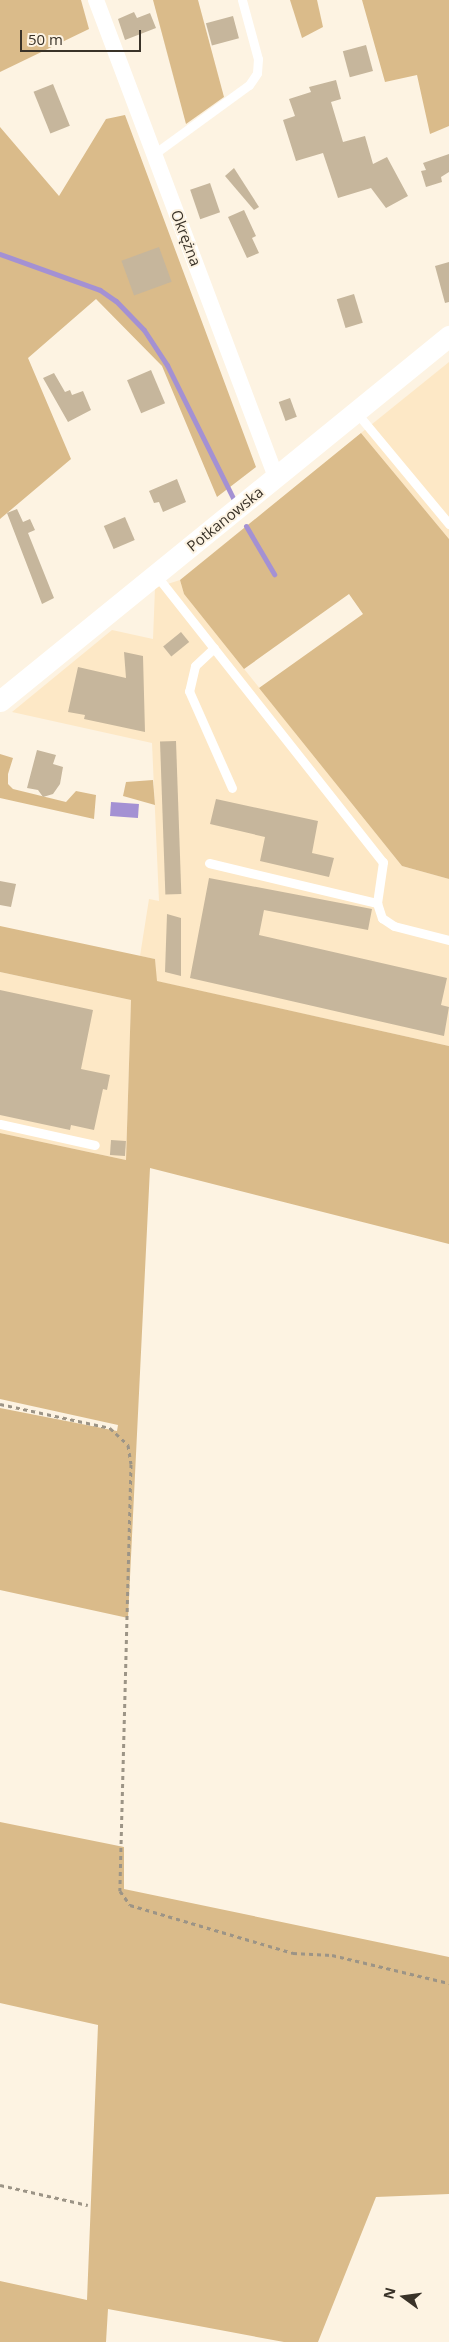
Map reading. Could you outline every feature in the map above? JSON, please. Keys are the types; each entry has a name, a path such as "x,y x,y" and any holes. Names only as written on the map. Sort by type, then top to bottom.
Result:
{"street":[{"name":"Okrężna","path":"96,0 276,476"},
{"name":"Potkanowska","path":"0,701 449,336"}],"lane":[{"path":"154,154 249,85 257,73 258,59 242,0"},
{"path":"356,412 449,524"},
{"path":"156,575 383,862 377,903 382,918 394,926 449,940"},
{"path":"214,648 195,666 189,691 232,788"},
{"path":"209,863 377,903"},
{"path":"0,1124 95,1145"}],"path":[{"path":"0,1404 110,1428 128,1445 131,1464 120,1890 130,1905 293,1953 332,1955 449,1982"},
{"path":"0,2185 88,2205"}],"shaded area":[{"path":"0,0 81,0 89,29 0,72"},
{"path":"153,0 198,0 224,97 186,124"},
{"path":"290,0 317,0 323,27 302,38"},
{"path":"362,0 449,0 449,126 430,134 417,75 385,82"},
{"path":"125,115 256,467 217,497 162,366 96,299 28,358 71,459 0,519 0,127 59,196 106,119"},
{"path":"449,362 449,539 361,433"},
{"path":"361,433 449,539 449,879 402,866 259,688 363,614 349,594 244,669 184,594 180,580"},
{"path":"180,580 184,594 402,866 449,879 449,1046 156,981 155,959 140,956 149,899 159,901 152,743 12,712 112,630 153,639 155,588"},
{"path":"0,754 13,758 8,774 8,784 13,789 66,802 76,791 96,795 94,819 0,798"},
{"path":"153,780 155,805 123,796 126,782"},
{"path":"111,802 139,804 138,818 110,816"},
{"path":"0,926 155,959 157,981 449,1046 449,1244 150,1168 128,1618 0,1590 0,1408 117,1431 118,1425 0,1399 0,1133 126,1160 131,1000 0,972"},
{"path":"0,972 131,1000 126,1160 0,1133"},
{"path":"0,1822 124,1847 124,1889 449,1957 449,2194 376,2197 318,2342 284,2342 108,2309 106,2342 0,2342 0,2281 87,2300 98,2025 0,2003"}],"building":[{"path":"134,12 137,18 150,13 156,28 125,40 118,19"},
{"path":"233,16 239,38 212,45 206,23"},
{"path":"366,45 373,71 350,77 343,51"},
{"path":"336,80 341,99 331,102 343,142 365,136 373,164 387,157 408,196 386,208 371,188 338,198 323,153 296,161 283,120 295,116 289,99 311,92 309,87"},
{"path":"53,84 70,126 50,134 34,92"},
{"path":"449,154 449,172 441,177 442,182 426,187 421,171 426,170 423,163"},
{"path":"234,168 259,207 254,210 225,176"},
{"path":"210,183 220,212 200,219 190,190"},
{"path":"244,210 256,236 252,238 259,253 247,258 228,217"},
{"path":"159,247 172,282 134,295 121,261"},
{"path":"449,262 449,302 445,303 435,266"},
{"path":"354,294 363,323 346,328 337,299"},
{"path":"151,370 165,403 141,413 127,380"},
{"path":"54,373 65,392 70,390 72,395 83,391 91,410 68,422 43,378"},
{"path":"290,398 297,417 286,421 279,402"},
{"path":"177,479 186,502 163,512 159,502 154,503 149,491"},
{"path":"17,509 23,522 30,519 35,530 28,533 54,598 42,604 7,513"},
{"path":"125,517 135,540 114,549 104,526"},
{"path":"181,632 189,642 171,657 163,646"},
{"path":"124,652 143,656 145,732 84,719 85,715 68,712 78,667 126,678"},
{"path":"176,741 181,894 165,894 160,742"},
{"path":"37,750 56,755 53,764 63,767 60,784 53,794 43,797 38,790 27,788"},
{"path":"216,799 318,821 312,853 334,858 329,877 260,861 265,837 210,824"},
{"path":"209,878 372,909 368,930 264,910 259,935 447,978 441,1005 449,1007 444,1036 190,978"},
{"path":"0,881 16,884 11,907 0,905"},
{"path":"167,914 181,918 181,976 165,972"},
{"path":"0,990 93,1010 81,1069 110,1075 107,1090 103,1089 94,1130 71,1125 70,1130 0,1115"},
{"path":"111,1140 126,1141 125,1156 110,1155"}],"waterway":[{"path":"0,254 100,290 116,301 144,330 167,365 234,500"},
{"path":"246,526 274,574"}]}
